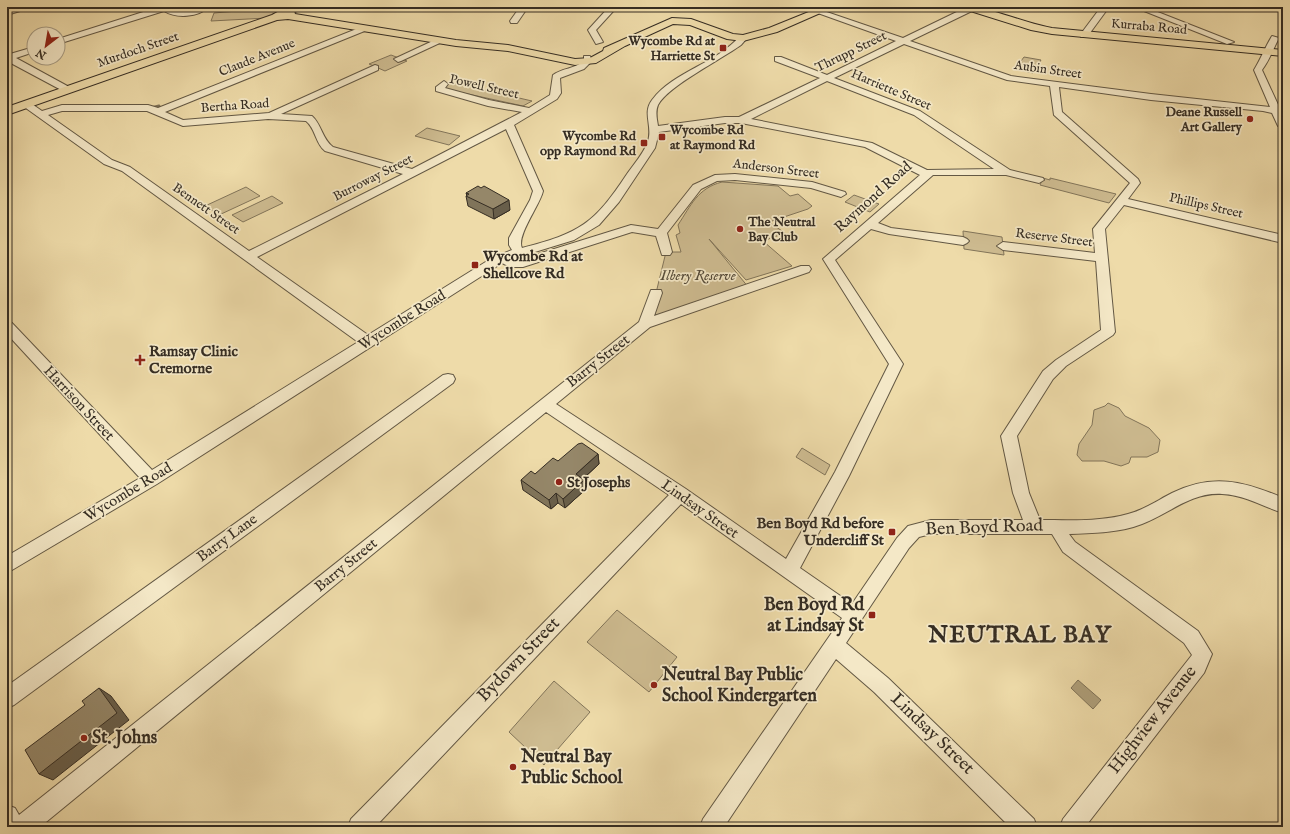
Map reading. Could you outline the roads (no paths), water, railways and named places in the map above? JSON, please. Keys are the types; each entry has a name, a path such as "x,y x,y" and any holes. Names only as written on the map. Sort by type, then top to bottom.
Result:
{"main road":[{"name":"Wycombe Road","path":"742,40 754,40 773,30 829,7"},
{"name":"Kurraba Road","path":"969,8 1035,28 1084,36 1283,53"},
{"path":"285,15 440,41 527,51 582,61 620,46 658,27 675,23 689,24 726,39 742,40"},
{"name":"Murdoch Street","path":"7,111 285,15"},
{"path":"598,54 600,50 596,44 599,42"},
{"path":"582,61 620,46"}],"street":[{"path":"7,13 29,7"},
{"path":"66,39 164,8 170,12 181,15 205,7"},
{"name":"Murdoch Street","path":"285,15 303,7"},
{"path":"514,21 524,7"},
{"path":"599,42 592,30 613,7"},
{"name":"Aubin Street","path":"805,7 1004,76 1151,97 1279,111"},
{"path":"1084,36 1105,7"},
{"path":"1138,7 1230,42"},
{"name":"Thrupp Street","path":"741,120 969,8"},
{"path":"181,15 183,20 201,18"},
{"name":"Claude Avenue","path":"158,111 364,28"},
{"path":"1275,38 1267,57 1258,70 1279,111 1283,126"},
{"name":"Wycombe Road","path":"7,565 151,479 503,258 570,238 583,232 599,220 650,148 654,139 651,116 657,99 742,40"},
{"path":"398,59 440,41"},
{"path":"8,57 26,51"},
{"path":"8,57 68,90"},
{"name":"Harriette Street","path":"778,59 918,114 1006,172"},
{"name":"Burroway Street","path":"249,256 509,124 555,95 555,80 557,76 582,61"},
{"path":"268,116 375,68"},
{"name":"Powell Street","path":"444,84 439,89 488,103 531,111"},
{"path":"1034,526 1021,493 1009,436 1048,375 1061,363 1108,332 1099,229 1135,183 1135,181 1057,114 1054,84"},
{"name":"Bennett Street","path":"26,104 108,162 126,169 368,342"},
{"name":"Bertha Road","path":"41,114 62,108 148,108 183,123 268,116 309,118 314,121 323,145 329,149 413,173"},
{"name":"Raymond Road","path":"654,130 725,120 741,120 868,145 927,174 829,259 896,364 841,476 790,571"},
{"path":"509,124 538,192 536,200 515,238 515,244 519,252"},
{"path":"927,174 930,172 1006,172 1039,180"},
{"name":"Anderson Street","path":"661,233 697,187 715,178 735,177 812,184 840,194"},
{"name":"Phillips Street","path":"1122,201 1283,239"},
{"path":"869,224 889,231 963,241"},
{"path":"503,258 510,263 523,263 631,228 661,233 666,252"},
{"name":"Reserve Street","path":"1003,246 1102,258"},
{"path":"645,324 805,269"},
{"name":"Barry Street","path":"22,827 544,404 645,324 656,294"},
{"name":"Harrison Street","path":"7,326 151,479"},
{"name":"Barry Lane","path":"7,698 448,379"},
{"name":"Lindsay Street","path":"544,404 680,494 854,616"},
{"name":"Ben Boyd Road","path":"711,827 903,543 914,531 931,527 1116,524 1148,515 1192,492 1208,487 1238,490 1283,506"},
{"name":"Bydown Street","path":"359,827 680,494"},
{"name":"Highview Avenue","path":"1057,526 1064,541 1069,547 1190,637 1202,654 1197,666 1071,827"},
{"name":"Lindsay Street","path":"834,645 881,685 1026,827"},
{"path":"7,816 13,827"}],"waterway":[{"path":"151,108 159,106"}],"place":[{"name":"Wycombe Rd at Harriette St","path":"723,48"},
{"name":"Deane Russell Art Gallery","path":"1250,119"},
{"name":"Wycombe Rd at Raymond Rd","path":"662,137"},
{"name":"Wycombe Rd opp Raymond Rd","path":"644,143"},
{"name":"The Neutral Bay Club","path":"740,229"},
{"name":"Wycombe Rd at Shellcove Rd","path":"475,265"},
{"name":"Ramsay Clinic Cremorne","path":"140,360"},
{"name":"St Josephs","path":"559,482"},
{"name":"Ben Boyd Rd before Undercliff St","path":"892,532"},
{"name":"Ben Boyd Rd at Lindsay St","path":"872,615"},
{"name":"Neutral Bay Public School Kindergarten","path":"654,685"},
{"name":"St. Johns","path":"84,738"},
{"name":"Neutral Bay Public School","path":"513,767"}],"district":[{"name":"NEUTRAL BAY","path":"1020,635"}],"park label":[{"name":"Ilbery Reserve","path":"698,275"}]}
